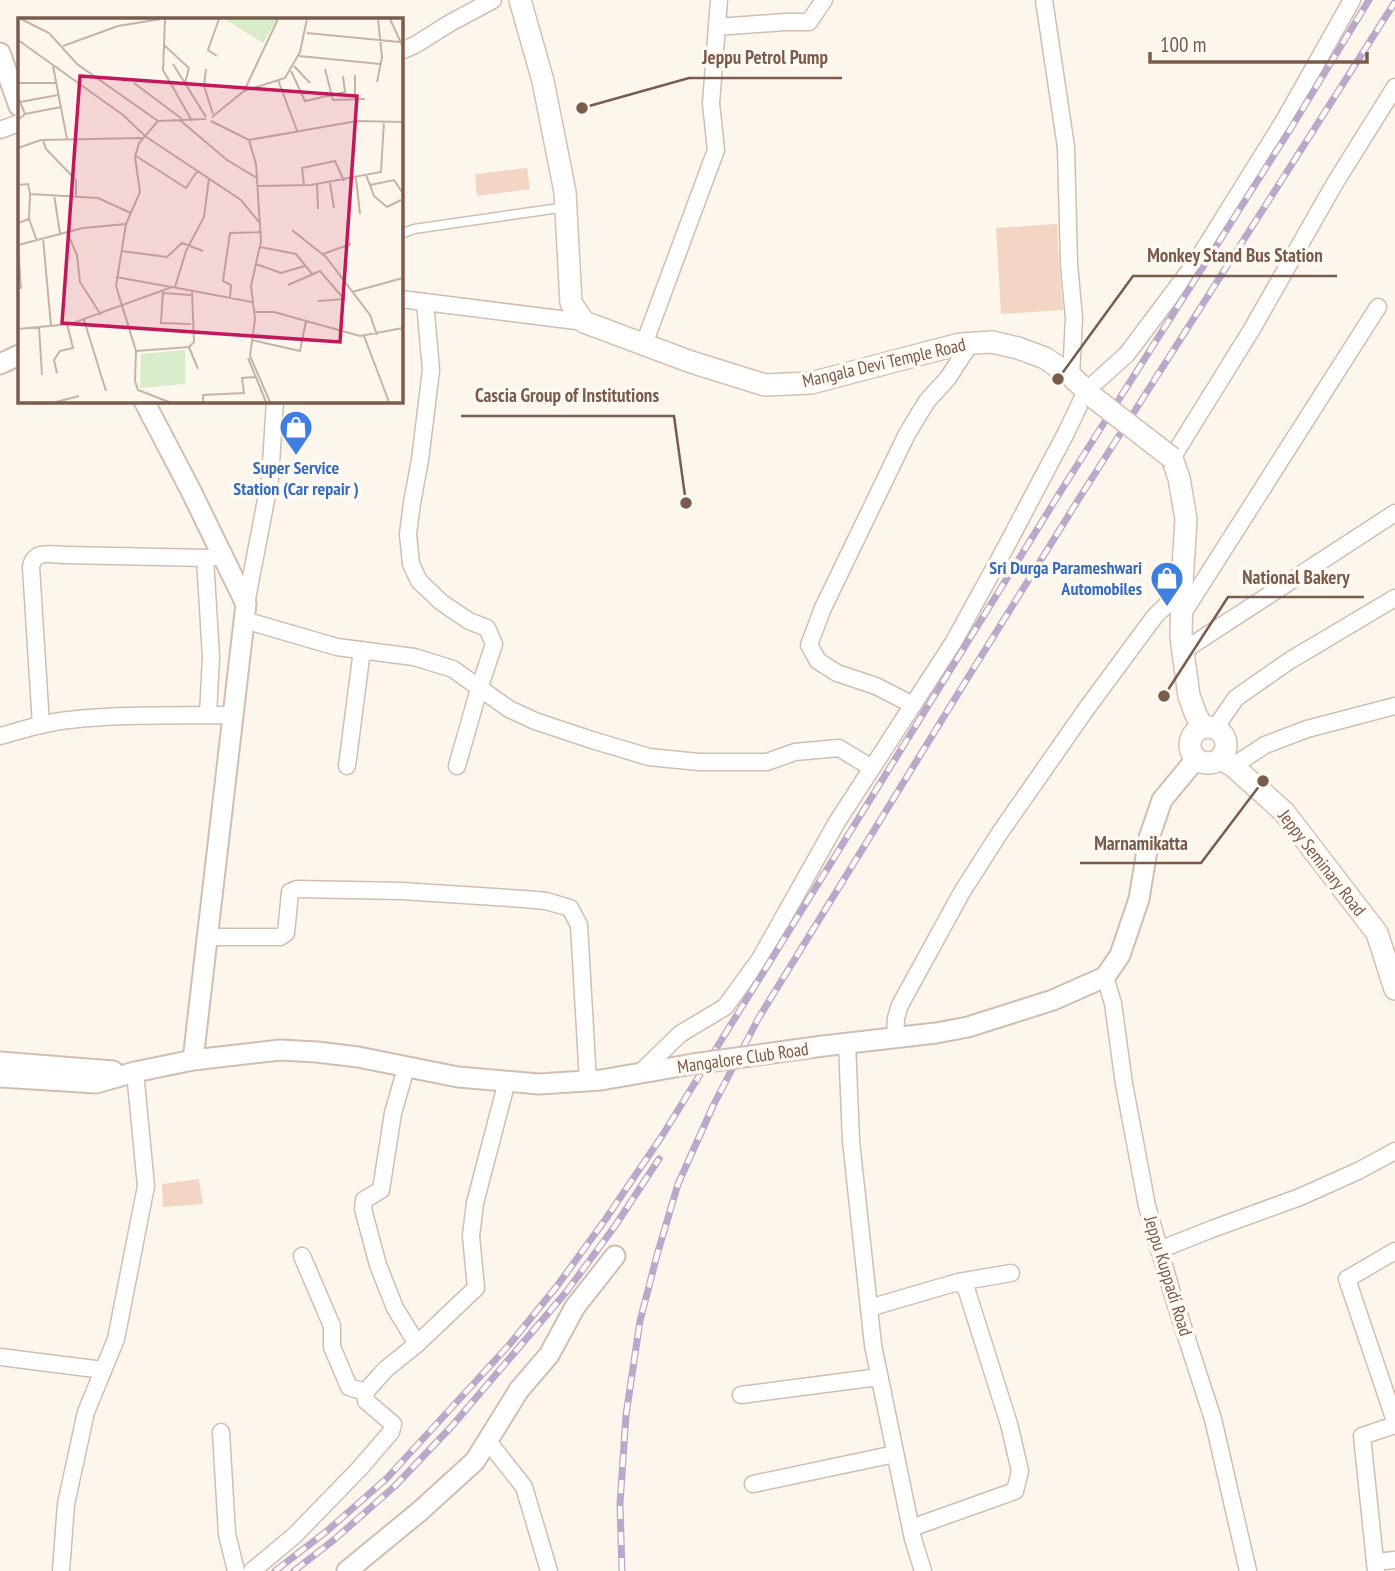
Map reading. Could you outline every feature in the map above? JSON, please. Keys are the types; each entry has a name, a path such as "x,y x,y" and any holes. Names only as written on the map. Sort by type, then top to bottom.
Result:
{"main road":[{"path":"520,0 543,81 565,192 571,303 584,321"},
{"name":"Mangala Devi Temple Road","path":"584,321 691,362 765,384 811,383 960,344 992,342 1018,348 1045,358 1172,458"},
{"path":"1172,458 1180,478 1186,519 1182,615 1183,651 1189,696 1196,715 1209,727 1221,731 1225,738 1226,763 1208,764 1196,759 1191,752 1190,739 1197,730 1209,727"},
{"name":"Jeppy Seminary Road","path":"1226,763 1284,812 1386,936 1395,989"}],"street":[{"path":"402,51 493,0"},
{"path":"644,344 716,150 711,103 719,0"},
{"path":"717,27 809,22 824,0"},
{"path":"639,1074 680,1034 725,1007 760,959 836,822 953,643 1066,433 1083,388 1069,264 1066,147 1044,0"},
{"path":"1083,388 1128,355 1196,262 1284,119 1352,0"},
{"path":"0,53 18,103"},
{"path":"1172,458 1252,329 1335,183 1395,87"},
{"path":"0,130 18,123"},
{"path":"402,299 584,321"},
{"path":"425,302 432,370 408,534 411,564 419,581 441,602 469,621 487,628 494,644 457,766"},
{"path":"1182,615 1378,307"},
{"path":"912,705 876,686 836,673 818,661 809,645 823,608 907,435 927,401 948,378 970,344"},
{"path":"0,364 18,355"},
{"path":"145,402 191,491 213,557 245,612 337,647 414,657 453,669 509,709 535,721 649,757 699,762 767,762 795,752 839,748 872,768"},
{"path":"193,1060 245,612 270,480 275,402"},
{"path":"1183,651 1395,513"},
{"path":"41,725 32,598 32,560 36,556 213,557"},
{"path":"208,715 213,557"},
{"path":"895,1037 900,1005 980,862 1155,616 1182,590"},
{"path":"1209,727 1236,698 1289,661 1395,598"},
{"path":"347,766 362,650"},
{"path":"1226,763 1307,729 1395,706"},
{"path":"0,736 67,720 121,716 232,715"},
{"path":"1105,977 1120,955 1139,898 1149,838 1162,800 1196,759"},
{"path":"206,937 280,937 286,933 288,926 290,892 297,890 402,891 524,899 546,901 570,908 579,925 588,1081"},
{"name":"Mangalore Club Road","path":"0,1077 96,1083 193,1060 280,1050 358,1057 458,1077 539,1084 588,1081 968,1027 1052,1000 1105,977"},
{"name":"Jeppu Kuppadi Road","path":"1105,977 1113,1003 1124,1084 1147,1206 1213,1419 1248,1571"},
{"path":"847,1043 851,1141 873,1345 911,1528 923,1571"},
{"name":"Mangalore Club Road","path":"0,1062 135,1072"},
{"path":"407,1068 393,1113 381,1190 364,1200 363,1209 378,1265 395,1308 417,1344"},
{"path":"61,1571 66,1504 80,1438 86,1412 116,1339 146,1186 135,1072"},
{"path":"251,1571 295,1535 391,1432 393,1424 366,1401 365,1392 386,1368 417,1344 476,1288 471,1236 475,1203 507,1081"},
{"path":"1160,1250 1300,1197 1395,1151"},
{"path":"1395,1251 1347,1279 1395,1423 1362,1436 1376,1566 1395,1560"},
{"path":"302,1256 332,1326 332,1348 349,1387 365,1392"},
{"path":"346,1571 420,1511 475,1461 519,1390 549,1355 575,1307 615,1256"},
{"path":"869,1308 958,1282 1011,1272"},
{"path":"911,1528 1015,1491 1020,1471 1009,1424 966,1287 958,1282"},
{"path":"0,1357 103,1370"},
{"path":"741,1395 879,1377"},
{"path":"222,1432 227,1534 236,1571"},
{"path":"488,1440 524,1487 549,1571"},
{"path":"753,1484 895,1454"}],"lane":[{"path":"402,234 414,229 566,207"}],"building":[{"path":"527,168 530,189 477,196 475,174"},
{"path":"1057,224 1063,310 1001,314 996,228"},
{"path":"199,1179 203,1204 163,1207 162,1184"}],"railway":[{"path":"275,1571 327,1531 387,1478 509,1345 557,1286 605,1220 662,1136 1064,486 1369,0"},
{"path":"622,1571 620,1504 626,1415 640,1321 678,1184 713,1106 758,1019 967,679 1395,2"},
{"path":"294,1571 395,1486 452,1426 567,1291 615,1226 659,1159"}],"place":[{"name":"Jeppu Petrol Pump","path":"582,108"},
{"name":"Monkey Stand Bus Station","path":"1058,379"},
{"name":"Super Service Station (Car repair )","path":"296,457"},
{"name":"Cascia Group of Institutions","path":"686,503"},
{"name":"Sri Durga Parameshwari Automobiles","path":"1167,608"},
{"name":"National Bakery","path":"1164,696"},
{"name":"Marnamikatta","path":"1263,781"}]}
